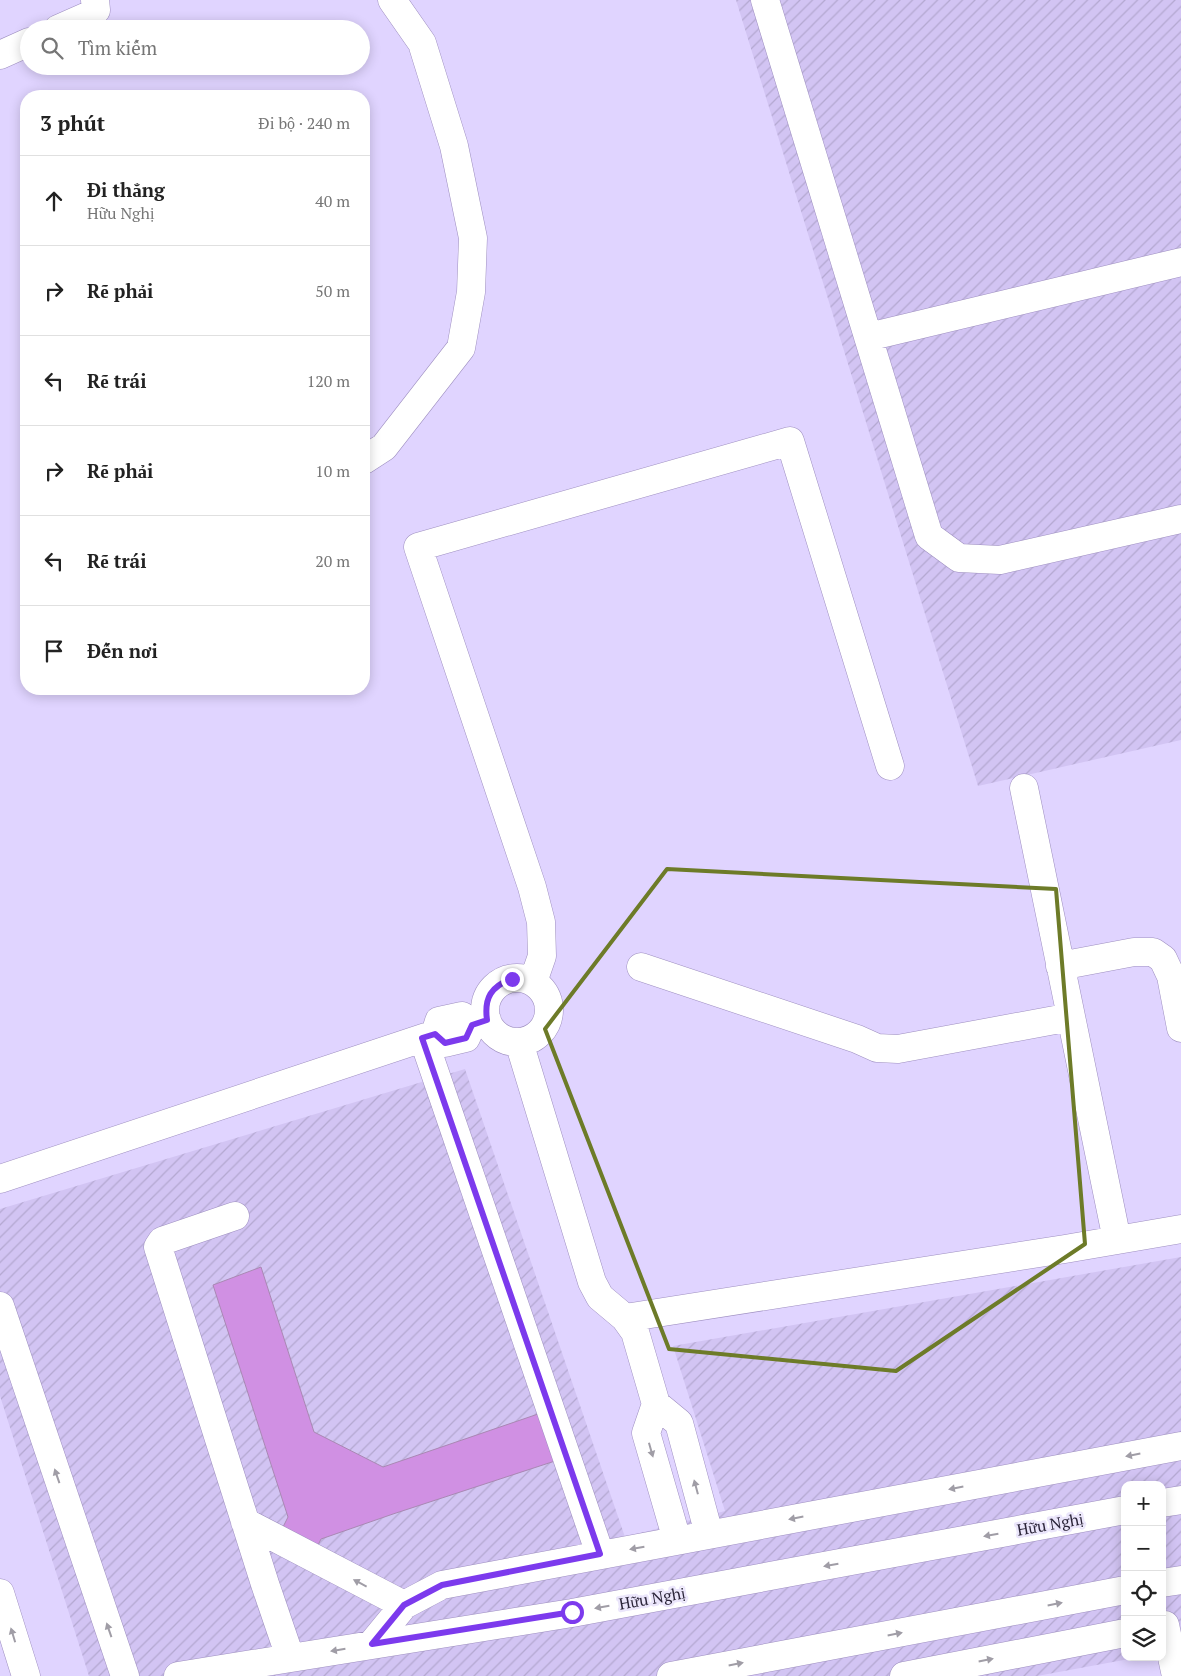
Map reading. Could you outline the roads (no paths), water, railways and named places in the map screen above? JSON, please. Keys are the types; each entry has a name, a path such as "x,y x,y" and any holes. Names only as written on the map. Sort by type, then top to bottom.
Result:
{"main road":[{"path":"78,20 92,14 96,10 95,0"},
{"path":"370,456 384,447 461,348 471,292 473,238 454,146 422,43 392,0"},
{"path":"765,0 929,536 959,558 1000,560 1181,520"},
{"path":"0,55 20,46"},
{"path":"868,337 1181,262"},
{"path":"533,982 542,956 541,922 532,887 418,547 790,441 890,766"},
{"path":"1024,788 1117,1240"},
{"path":"1060,966 1134,952 1153,952 1163,959 1171,976 1181,1028"},
{"path":"641,967 858,1039 877,1048 898,1049 1071,1017"},
{"path":"0,1179 429,1036 439,1022 454,1018 462,1016 480,1022 509,1041 529,1040 538,1035 545,1027 549,1017 547,997 533,982 523,979 512,979 502,982 493,989 480,1022"},
{"path":"429,1036 600,1554"},
{"path":"519,1042 592,1282 600,1297 626,1318 635,1332 656,1404 678,1423 709,1534"},
{"path":"235,1216 162,1242 158,1248 290,1657"},
{"path":"626,1318 1181,1229"},
{"path":"0,1306 124,1676"},
{"path":"656,1404 646,1433 677,1540"},
{"path":"372,1644 404,1605 442,1585 1181,1446"},
{"path":"1166,1503 1181,1500"},
{"name":"Hữu Nghị","path":"178,1676 572,1612 1121,1511"},
{"path":"245,1522 404,1605"},
{"path":"1166,1582 1181,1580"},
{"path":"671,1676 1121,1591"},
{"path":"0,1593 26,1676"},
{"path":"1169,1625 1176,1676"},
{"path":"904,1676 962,1671 1121,1634"}]}
